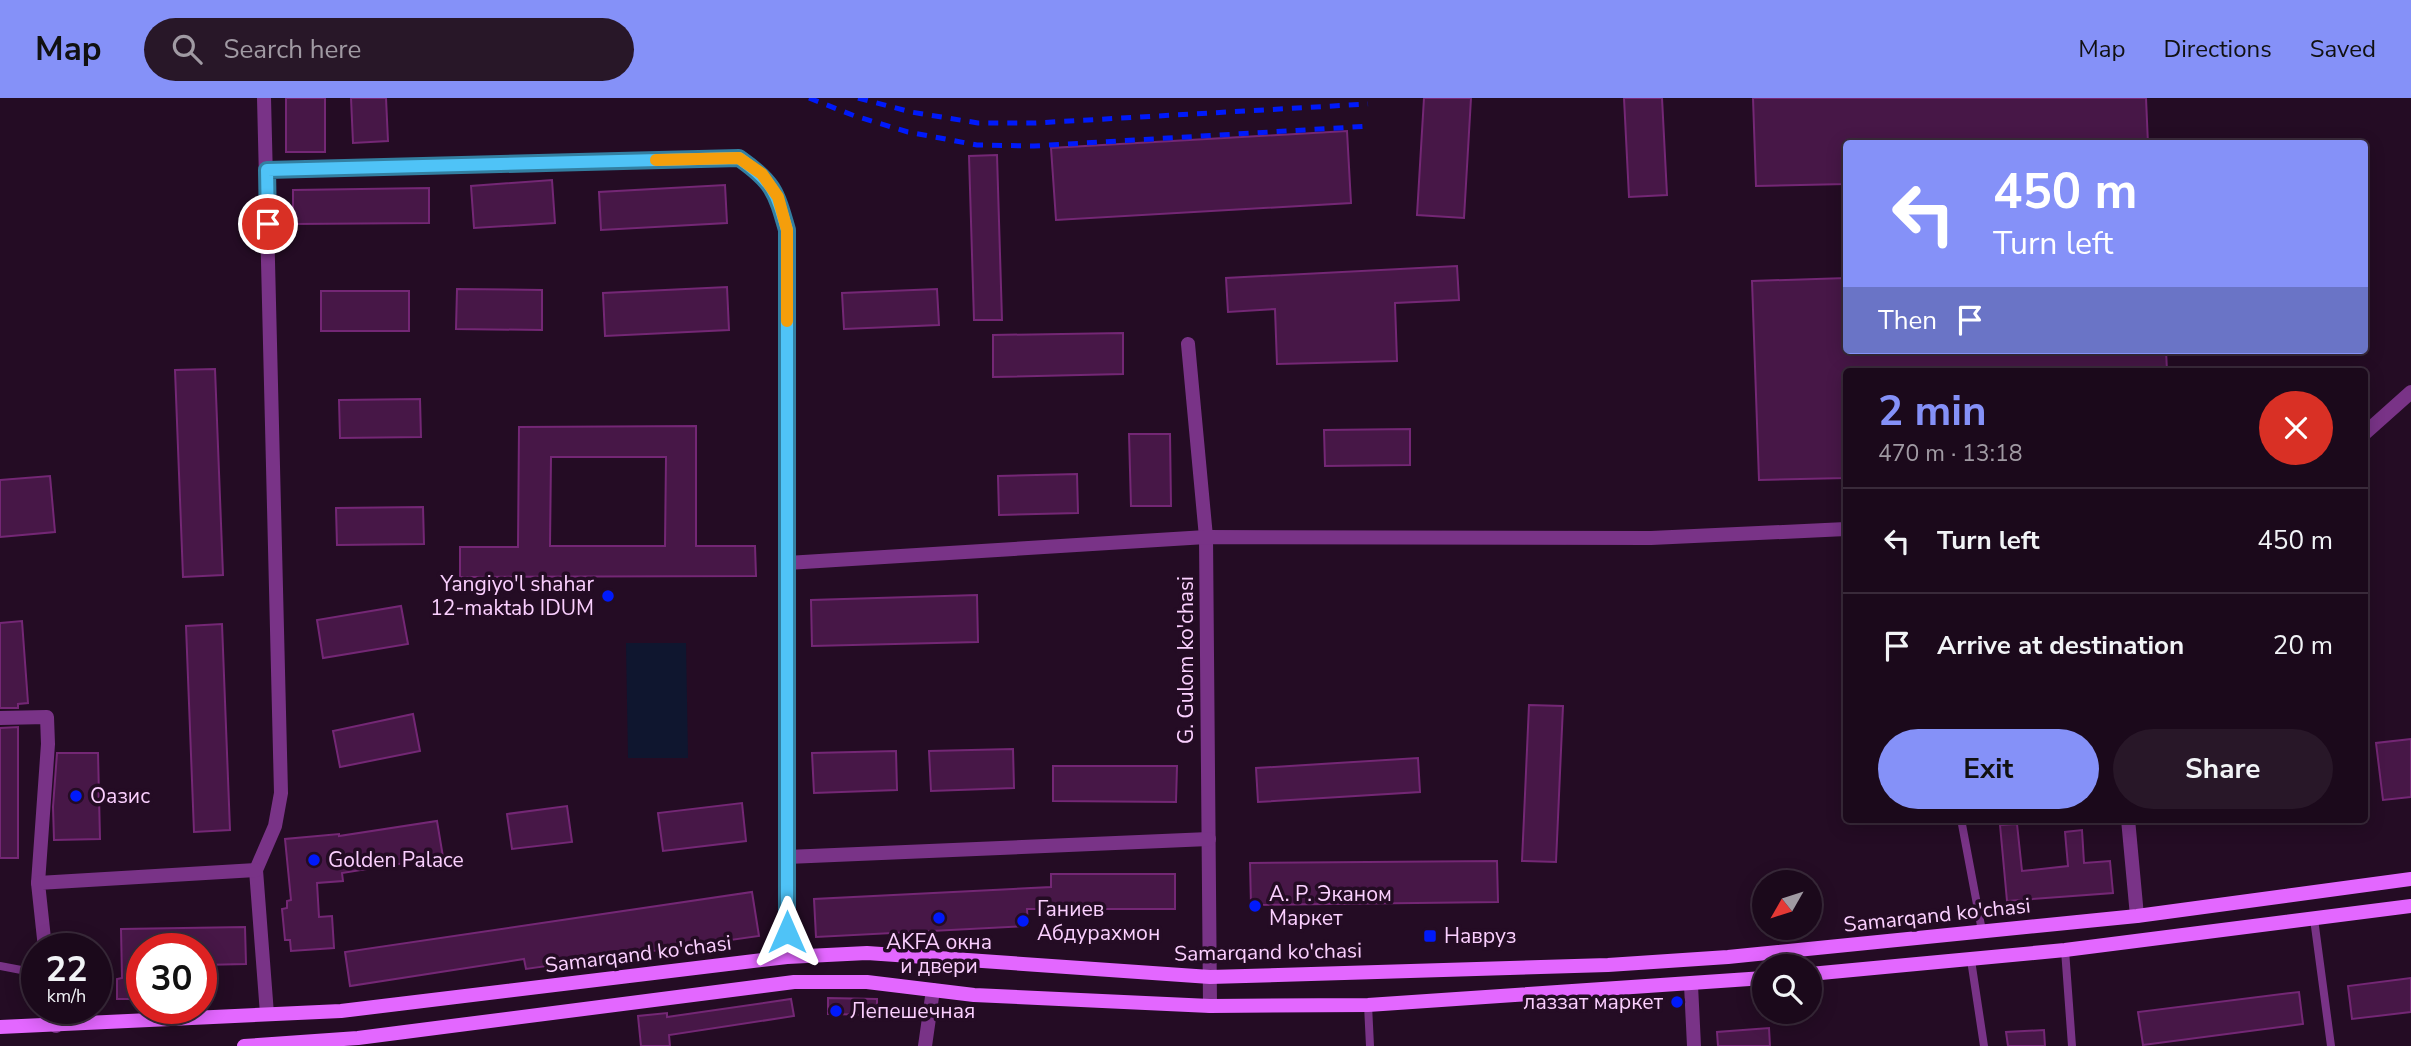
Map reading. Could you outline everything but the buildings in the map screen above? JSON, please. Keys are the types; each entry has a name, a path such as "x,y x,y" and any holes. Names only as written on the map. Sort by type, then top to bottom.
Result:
{"main road":[{"name":"Samarqand ko'chasi","path":"0,1027 341,1011 787,957 867,953 1210,977 1608,965 1728,957 2137,916 2411,879"},
{"path":"1822,973 2065,950 2411,906"},
{"path":"2137,916 2140,941"},
{"path":"244,1046 289,1045 358,1038 794,982 867,982 974,995 1210,1006 1368,1005 1752,979"}],"street":[{"path":"264,98 281,793 272,835 256,870 267,1014"},
{"path":"267,170 739,158 762,174 778,197 787,230 787,957"},
{"name":"G. Gulom ko'chasi","path":"1188,344 1206,537 1210,1006"},
{"path":"2368,430 2411,392"},
{"path":"787,563 1206,537 1651,538 1843,529"},
{"path":"0,718 47,717 48,744 38,883 43,933"},
{"path":"2128,823 2137,916"},
{"path":"787,857 1209,839"},
{"path":"38,883 256,870"},
{"path":"1691,985 1694,1046"},
{"path":"925,1046 933,990"}],"lane":[{"path":"1962,823 1982,931"},
{"path":"2314,919 2331,1046"},
{"path":"2065,950 2071,1046"},
{"path":"1972,960 1984,1046"},
{"path":"0,966 21,970"},
{"path":"1368,1005 1370,1046"}],"shaded area":[{"path":"626,643 686,643 688,758 628,758"}],"railway":[{"path":"809,98 908,132 977,145 1034,146 1371,126"},
{"path":"858,98 911,112 978,123 1035,123 1368,104"}],"slow traffic":[{"path":"656,160 739,158 762,174 778,197 787,230 787,321"}],"place":[{"name":"Yangiyo'l shahar 12-maktab IDUM","path":"608,596"},
{"name":"Оазис","path":"76,796"},
{"name":"Golden Palace","path":"314,860"},
{"name":"А. Р. Эканом Маркет","path":"1255,906"},
{"name":"AKFA окна и двери","path":"939,918"},
{"name":"Ганиев Абдурахмон","path":"1023,921"},
{"name":"Навруз","path":"1430,936"},
{"name":"лаззат маркет","path":"1677,1002"},
{"name":"Лепешечная","path":"836,1011"}],"route":[{"path":"268,224 267,170 739,158 762,174 778,197 787,230 787,932"}]}
